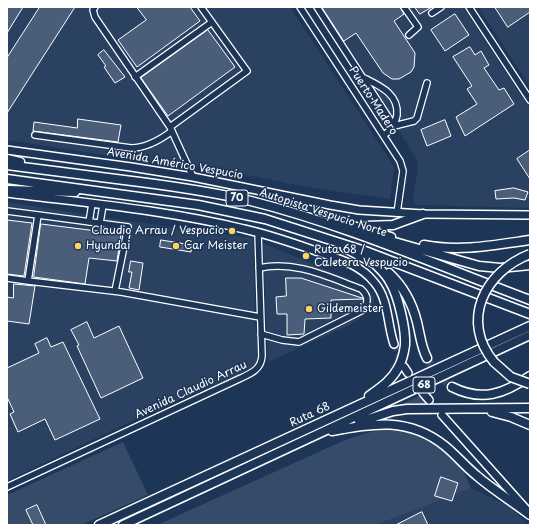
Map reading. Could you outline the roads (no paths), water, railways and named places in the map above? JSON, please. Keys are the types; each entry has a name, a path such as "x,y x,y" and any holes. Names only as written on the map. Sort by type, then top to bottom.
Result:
{"highway":[{"path":"7,159 69,173"},
{"name":"Autopista Vespucio Norte","path":"7,165 207,192 252,202 316,220 530,300"},
{"name":"Autopista Vespucio Norte","path":"7,179 223,209 283,224 372,254 530,314"},
{"path":"7,190 58,192 96,191"},
{"path":"316,220 370,226 393,225 423,214"},
{"path":"327,222 479,266 500,268 530,265"},
{"path":"346,224 422,245 441,248 481,246 530,240"},
{"path":"331,240 374,263 393,277 408,298 415,314 423,349 427,358"},
{"path":"530,254 515,261 501,271 490,282 482,299 478,318 479,330 486,350 494,362 511,377 530,384"},
{"path":"355,406 392,378 400,364 404,349 404,334 396,296 386,276 374,263"},
{"name":"Ruta 68","path":"99,525 530,326"},
{"name":"Ruta 68","path":"123,525 530,335"},
{"path":"452,387 473,395 490,395 508,389 530,376"},
{"path":"318,434 393,411 415,409 530,408"},
{"path":"476,409 500,413 530,425"},
{"path":"318,434 362,425 377,424 394,424 416,430 444,445 477,476 530,515"}],"main road":[{"name":"Avenida Américo Vespucio","path":"7,150 193,177 359,210 423,214 530,215"},
{"path":"7,193 185,216 258,232 342,260 365,272 375,283 383,297 394,344"},
{"path":"423,393 429,400"},
{"path":"442,415 530,515"}],"street":[{"path":"95,7 95,17 171,129 193,177"},
{"path":"35,135 139,148 151,144 171,129 246,71 201,7"},
{"name":"Puerto Madero","path":"300,7 402,165 397,213"},
{"path":"317,7 394,126"},
{"path":"404,7 418,28 409,35"},
{"path":"432,13 441,7"},
{"path":"469,7 530,100"},
{"path":"135,77 212,22"},
{"path":"364,78 388,92 394,98 397,108 394,126"},
{"path":"384,135 394,126 414,121 417,118 427,83"},
{"path":"89,222 92,204"},
{"path":"100,223 103,205"},
{"path":"7,211 128,227 115,292"},
{"path":"28,281 38,215"},
{"name":"Avenida Claudio Arrau","path":"7,487 252,373 259,366 261,361 261,334 258,232"},
{"path":"259,268 288,266 315,271 361,289 365,293 367,299 366,305 361,311 299,342 282,340 261,334"},
{"path":"7,278 115,292 260,317"}],"tunnel":[{"path":"394,344 403,364"},
{"path":"427,358 439,376 452,387"}],"place":[{"name":"Claudio Arrau / Vespucio","path":"232,231"},
{"name":"Hyundai","path":"78,246"},
{"name":"Car Meister","path":"176,246"},
{"name":"Ruta 68 / Caletera Vespucio","path":"306,256"},
{"name":"Gildemeister","path":"309,309"}]}
